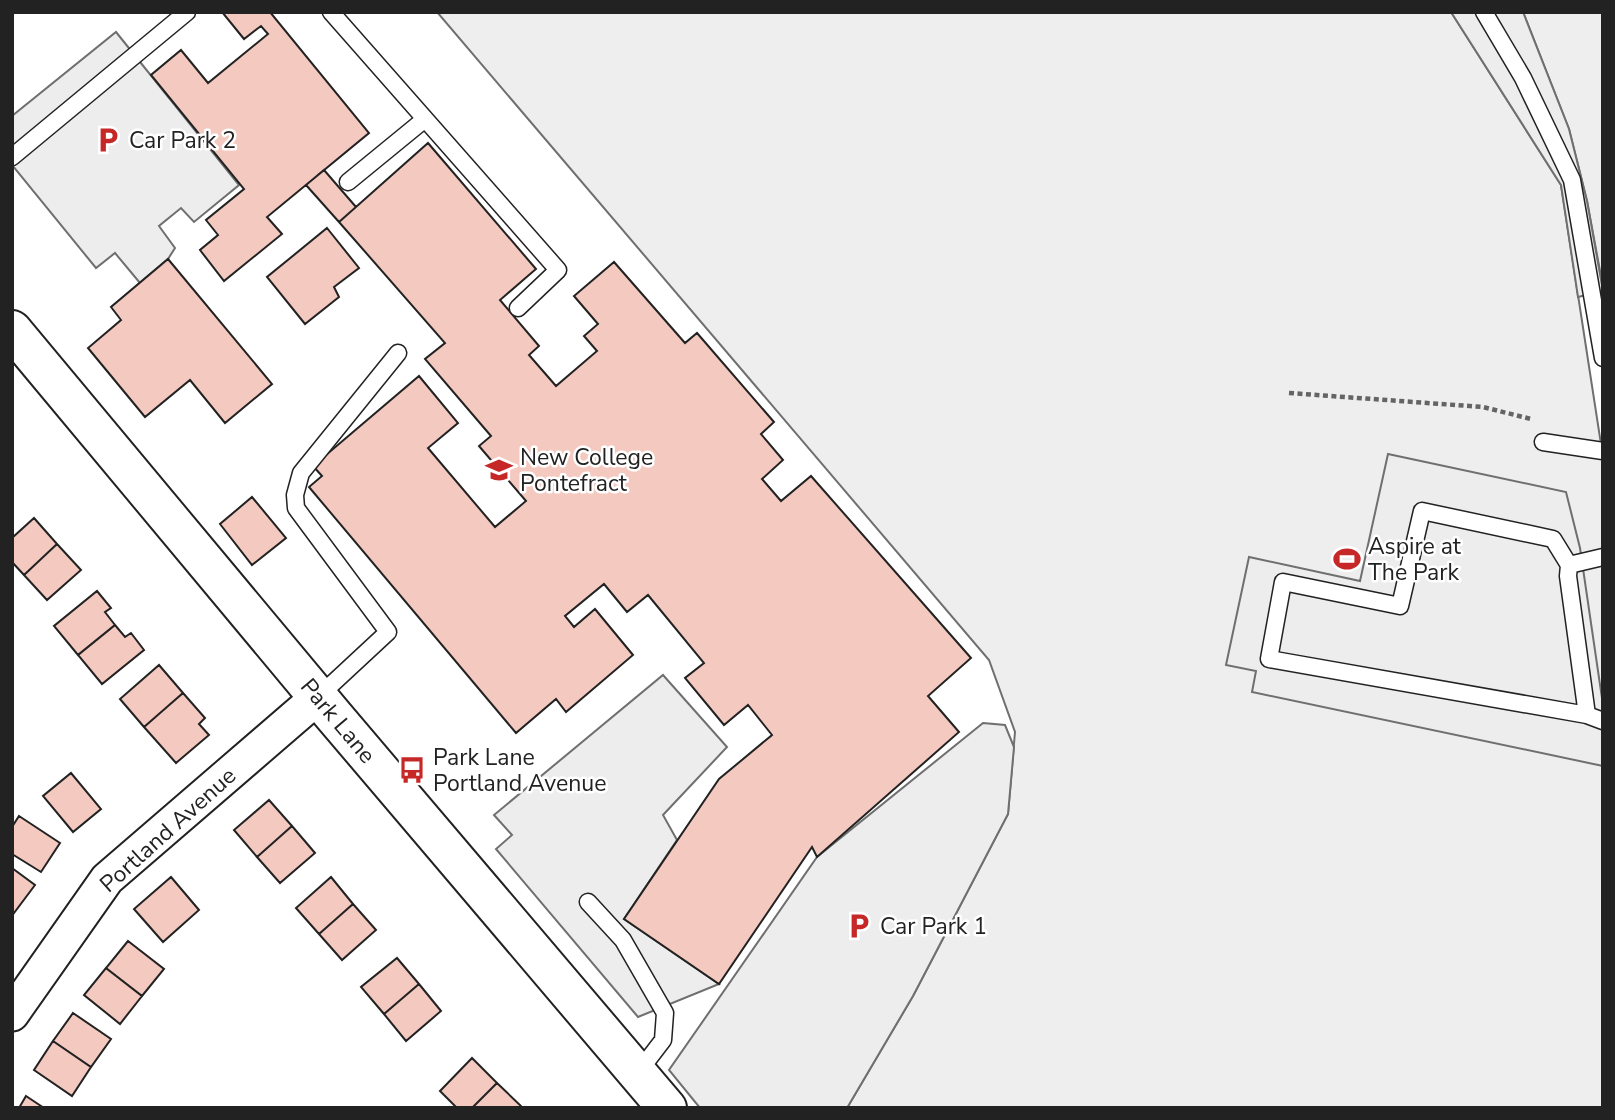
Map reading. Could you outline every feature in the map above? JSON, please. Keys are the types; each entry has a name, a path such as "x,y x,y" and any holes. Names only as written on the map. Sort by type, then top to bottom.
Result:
{"main road":[{"name":"Park Lane","path":"12,330 664,1107"}],"street":[{"name":"Portland Avenue","path":"12,1014 107,879 318,697"}],"lane":[{"path":"12,157 187,12"},
{"path":"331,12 558,270 518,308"},
{"path":"1484,12 1523,78 1572,180 1603,358"},
{"path":"348,182 425,119"},
{"path":"318,697 388,632 296,508 295,495 301,473 398,353"},
{"path":"1543,442 1603,452"},
{"path":"1422,511 1553,539 1569,565 1568,576 1595,718 1269,659 1283,582 1401,606 1422,511"},
{"path":"1569,565 1603,557"},
{"path":"588,902 623,940 665,1013 663,1040 637,1074"}],"path":[{"path":"1289,393 1483,407 1533,420"}],"shaded area":[{"path":"437,12 1451,12 1561,185 1603,457 1603,1108 847,1108 913,996 1008,814 1015,732 989,660"},
{"path":"1451,12 1523,12 1569,129 1587,201 1603,291 1578,297 1561,185"},
{"path":"1523,12 1603,12 1603,287 1587,201 1569,129"},
{"name":"Car Park 2","path":"116,32 239,185 194,222 181,208 159,226 175,248 168,259 140,283 115,253 96,268 12,165 12,116"},
{"path":"1388,454 1566,492 1580,548 1603,705 1603,766 1252,692 1256,671 1226,665 1249,557 1360,581"},
{"path":"663,675 727,747 663,815 677,840 624,919 719,984 638,1017 496,849 512,835 494,815"},
{"name":"Car Park 1","path":"983,723 1005,725 1014,747 1008,814 913,996 847,1108 700,1108 669,1070 817,857"}],"building":[{"path":"222,12 270,12 369,133 267,217 282,234 224,281 200,250 218,235 206,220 244,189 151,75 181,50 208,83 268,34 261,26 244,39"},
{"path":"428,143 536,269 500,300 539,346 529,355 556,386 597,351 584,336 598,324 574,296 614,262 685,343 697,333 774,422 761,434 783,460 762,479 781,501 811,476 971,658 928,696 959,732 817,857 812,847 719,984 624,919 719,779 772,735 748,705 724,725 685,678 704,663 648,595 627,612 604,584 565,616 574,627 595,609 633,655 566,712 556,699 516,733 309,487 322,476 313,466 419,376 458,423 428,448 495,527 526,501 479,446 491,436 425,359 445,343 339,222"},
{"path":"324,170 356,207 339,222 306,185"},
{"path":"327,228 359,268 334,287 339,297 305,324 267,277"},
{"path":"168,259 272,384 225,423 190,380 145,417 88,348 121,320 111,307"},
{"path":"252,497 286,538 252,565 220,524"},
{"path":"34,518 57,544 24,575 12,562 12,538"},
{"path":"57,544 81,570 47,600 24,575"},
{"path":"97,591 111,608 105,612 115,625 78,655 54,626"},
{"path":"115,625 125,637 131,633 144,650 102,684 78,655"},
{"path":"159,665 183,693 144,727 120,699"},
{"path":"183,693 205,718 199,724 209,735 176,763 144,727"},
{"path":"71,773 101,809 73,832 43,796"},
{"path":"269,800 292,826 257,857 234,830"},
{"path":"19,816 60,843 41,872 12,854 12,827"},
{"path":"292,826 315,853 280,883 257,857"},
{"path":"12,868 35,885 14,913 12,911"},
{"path":"171,877 199,910 163,942 134,909"},
{"path":"331,877 353,904 319,934 296,908"},
{"path":"353,904 376,930 342,960 319,934"},
{"path":"128,941 164,969 142,996 106,968"},
{"path":"397,958 419,984 384,1014 361,987"},
{"path":"106,968 142,996 120,1024 84,995"},
{"path":"419,984 441,1011 406,1041 384,1014"},
{"path":"73,1013 111,1039 91,1067 53,1041"},
{"path":"53,1041 91,1067 72,1096 34,1070"},
{"path":"472,1058 497,1083 472,1108 457,1108 440,1091"},
{"path":"497,1083 522,1107 472,1108"},
{"path":"26,1096 44,1108 19,1108"}],"place":[{"name":"Car Park 2","path":"108,140"},
{"name":"New College Pontefract","path":"499,470"},
{"name":"Aspire at The Park","path":"1347,559"},
{"name":"Park Lane Portland Avenue","path":"412,770"},
{"name":"Car Park 1","path":"859,926"}]}
